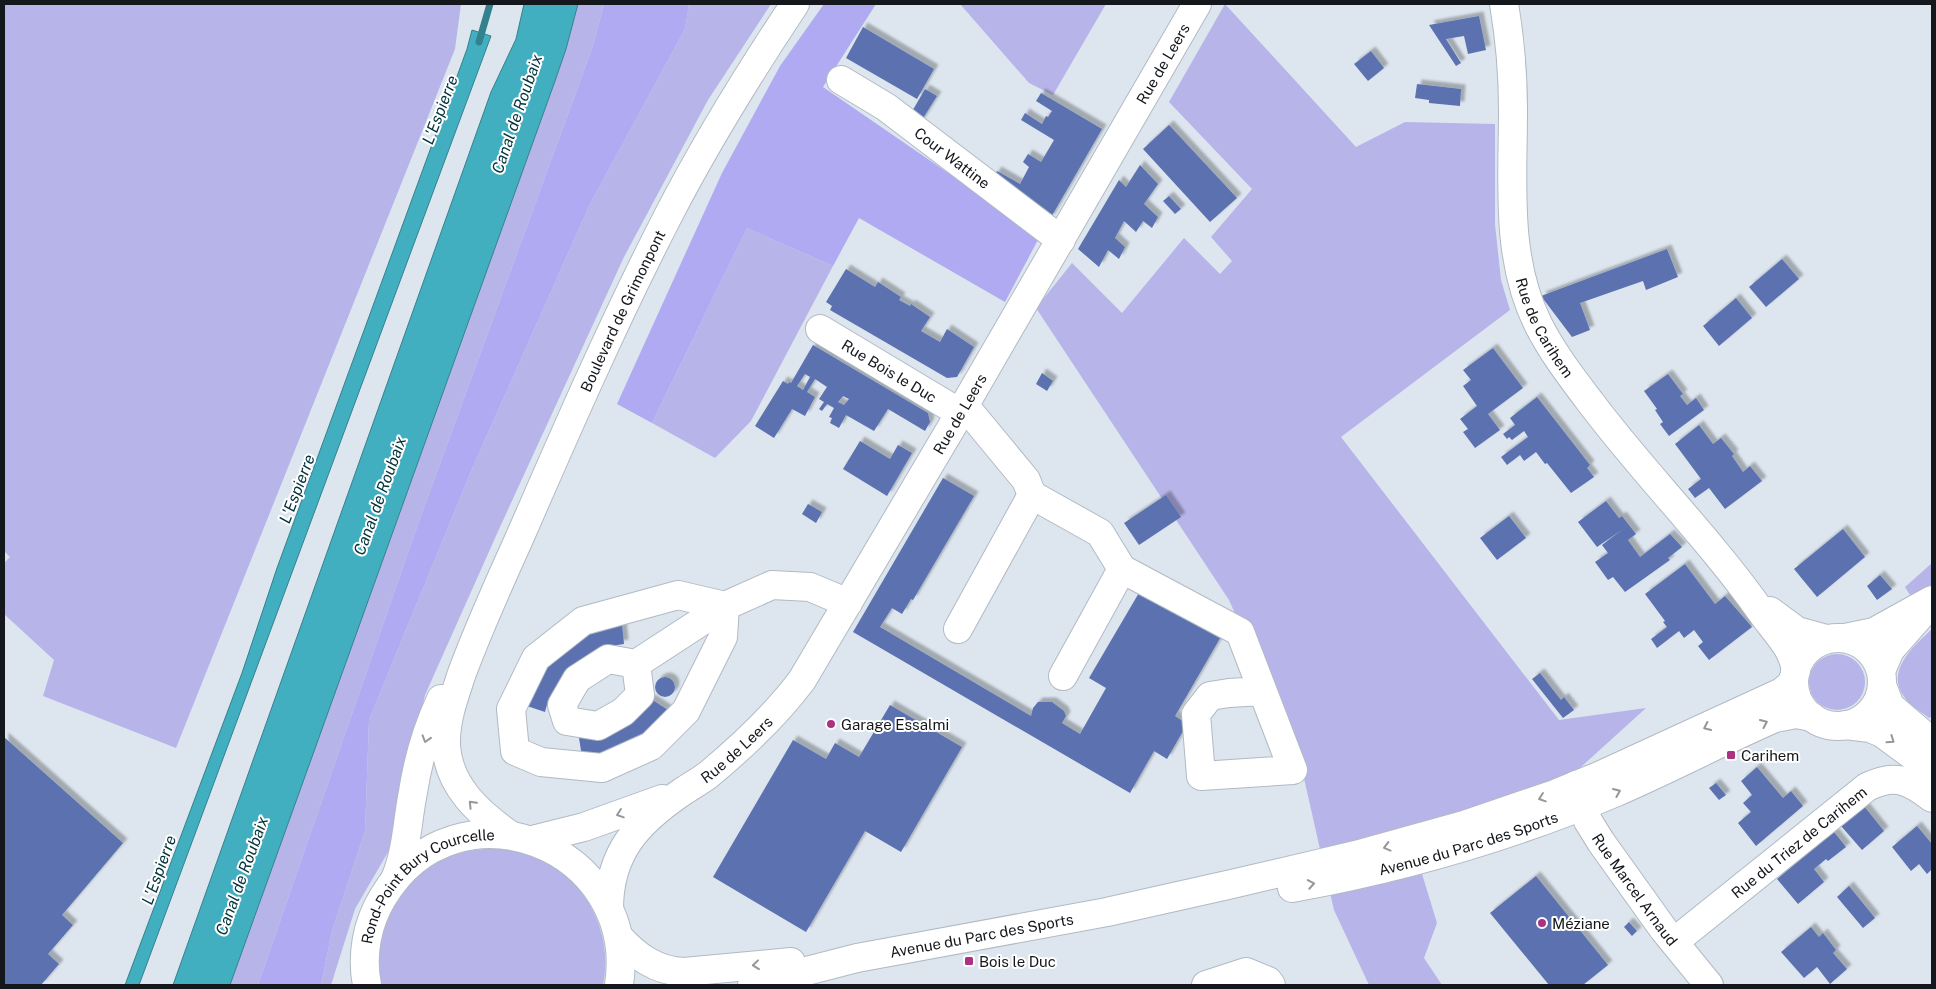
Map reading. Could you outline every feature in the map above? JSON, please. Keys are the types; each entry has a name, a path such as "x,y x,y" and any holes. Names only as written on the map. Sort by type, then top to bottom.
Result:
{"main road":[{"name":"Boulevard de Grimonpont","path":"395,880 404,853 412,792 426,737 441,700 477,632 604,347 663,225 701,155 744,83 795,4"},
{"name":"Rue de Leers","path":"609,909 612,876 620,854 630,838 648,818 727,759 774,715 802,680 1061,240 1197,4"},
{"name":"Rue de Carihem","path":"1504,4 1512,91 1514,230 1520,271 1528,302 1549,344 1593,406 1745,588 1787,646 1794,660 1795,675"},
{"name":"Cour Wattine","path":"841,80 886,107 1061,240"},
{"name":"Rue Bois le Duc","path":"820,329 962,409 1026,480 1032,495"},
{"path":"958,629 1032,495 1100,533 1122,569 1240,632 1262,691"},
{"path":"1063,676 1122,569"},
{"path":"636,664 725,606 772,585 810,587 848,603"},
{"name":"Rue de Carihem","path":"1745,588 1769,610 1797,631 1836,639"},
{"path":"678,595 725,606 724,636 686,711 651,746 602,768 541,762 515,751 511,709 536,658 582,621 678,595"},
{"path":"1932,600 1874,632 1814,645 1804,653 1795,675 1798,700 1812,717 1831,725 1870,728 1882,733 1932,770"},
{"path":"1846,725 1859,720 1871,712 1879,700 1885,658 1895,643 1932,605"},
{"name":"Boulevard de Grimonpont","path":"477,632 450,710 447,724 446,748 452,772 460,790 472,805 521,837"},
{"path":"1836,639 1866,647 1875,658 1890,706 1932,742"},
{"name":"Avenue du Parc des Sports","path":"752,985 857,958 1107,912 1264,893 1345,878 1412,862 1467,846 1521,829 1632,762 1774,696 1787,688 1795,675"},
{"name":"Avenue du Parc des Sports","path":"1579,795 1660,773 1775,718 1796,714 1812,717"},
{"name":"Rue du Triez de Carihem","path":"1674,942 1867,787 1881,780 1893,778 1908,781 1932,798"},
{"name":"Rue de Leers","path":"521,837 584,827 682,792"},
{"name":"Rue Marcel Arnaud","path":"1579,795 1588,821 1601,842 1674,942 1709,985"},
{"name":"Rond-Point Bury Courcelle","path":"363,980 370,927 380,902 395,880 416,860 446,842 481,834 521,837 557,850 578,866 596,886 609,909 618,936 621,960 619,985"},
{"name":"Avenue du Parc des Sports","path":"618,936 633,952 651,964 678,972 857,958"},
{"path":"1206,985 1246,972 1268,981 1271,985"}],"shaded area":[{"path":"4,4 461,4 455,49 176,748 43,696 54,660 4,614 4,563 10,557 4,551"},
{"path":"578,4 604,4 593,46 418,524 258,985 230,985 555,81"},
{"path":"604,4 689,4 685,29 590,204 472,469 369,720 365,831 332,931 321,985 258,985 418,524 593,46"},
{"path":"689,4 771,4 708,100 624,257 500,527 425,695 391,847 355,909 331,985 321,985 332,931 365,831 369,720 472,469 590,204 685,29"},
{"path":"824,4 876,4 823,87 1040,236 1005,302 859,218 833,266 747,228 652,423 617,404 722,173 780,66"},
{"path":"960,4 1106,4 1053,95 1029,83"},
{"path":"1225,4 1356,147 1405,122 1495,124 1495,224 1501,280 1510,310 1341,437 1559,720 1646,708 1570,777 1322,858 1299,756 1229,600 1036,308 1072,263 1122,313 1184,238 1220,274 1232,261 1211,237 1252,189 1169,102"},
{"path":"747,228 833,266 751,421 715,458 652,423"},
{"path":"1932,563 1932,585 1923,591 1910,595 1905,587"},
{"path":"1932,629 1932,716 1929,718 1907,701 1899,688 1898,678 1904,660 1910,651"},
{"path":"1837,654 1848,656 1857,662 1863,671 1865,682 1863,693 1857,702 1848,708 1837,710 1826,708 1817,702 1811,693 1809,682 1811,671 1817,662 1826,656"},
{"path":"495,848 529,854 548,862 565,874 579,889 599,924 604,944 605,965 603,985 381,985 379,964 381,943 395,904 407,886 422,872 440,860 464,852"},
{"path":"1422,874 1437,923 1424,958 1442,985 1369,985 1334,910 1330,893"}],"water":[{"name":"Canal de Roubaix","path":"524,4 578,4 555,81 230,985 173,985 491,92 516,39"},
{"path":"472,30 491,36 139,985 125,985 242,673 277,568 467,49"}],"building":[{"path":"1479,16 1486,50 1468,54 1464,36 1446,39 1461,63 1456,66 1429,25"},
{"path":"863,27 934,69 917,99 846,58"},
{"path":"1371,51 1384,68 1368,81 1354,64"},
{"path":"1417,84 1461,89 1460,106 1429,103 1429,100 1415,98"},
{"path":"925,89 937,96 920,123 910,115"},
{"path":"1041,93 1102,129 1050,219 992,179 997,171 1020,184 1029,167 1023,162 1028,154 1041,162 1054,140 1021,120 1025,113 1042,124 1046,116 1048,117 1052,111 1036,101"},
{"path":"1169,125 1237,198 1210,222 1143,149"},
{"path":"1140,165 1158,184 1144,204 1158,217 1152,228 1143,221 1136,232 1124,221 1115,238 1125,247 1119,259 1108,250 1099,267 1078,249 1119,180 1126,187"},
{"path":"1169,196 1181,209 1175,214 1163,201"},
{"path":"1667,249 1678,277 1646,290 1643,281 1580,303 1590,330 1572,337 1541,296"},
{"path":"1782,259 1799,279 1766,307 1749,287"},
{"path":"846,269 875,287 878,282 901,297 899,300 910,306 911,304 930,317 921,331 940,342 947,329 974,347 957,377 947,378 830,310 832,306 826,302"},
{"path":"1736,298 1752,318 1719,346 1703,326"},
{"path":"813,345 928,413 930,422 925,431 888,409 874,431 846,415 839,428 830,423 832,418 829,417 834,408 827,404 822,411 819,409 824,402 819,399 827,387 815,379 807,392 815,397 805,416 792,409 774,438 755,426 783,381 788,384 789,382 791,383","holes":["805,374 810,377 803,390 797,386","843,396 849,399 844,405 838,402"]},
{"path":"1493,348 1523,388 1488,414 1500,430 1475,448 1463,432 1468,429 1460,419 1477,406 1463,386 1471,380 1463,370"},
{"path":"1042,373 1053,381 1047,391 1036,384"},
{"path":"1668,374 1683,394 1680,396 1687,405 1696,398 1704,410 1669,436 1660,424 1663,422 1655,410 1657,409 1644,391"},
{"path":"1537,397 1590,465 1587,468 1594,477 1571,493 1536,452 1524,461 1520,455 1507,465 1501,457 1528,437 1524,431 1512,440 1509,437 1507,439 1503,434 1515,425 1510,418"},
{"path":"1699,425 1713,444 1721,438 1734,454 1732,456 1743,472 1750,466 1762,481 1725,509 1709,488 1695,498 1688,489 1701,479 1675,444"},
{"path":"860,441 890,459 898,445 912,453 887,496 843,469"},
{"path":"943,478 974,496 913,600 911,599 902,614 892,608 880,627 1031,716 1033,708 1038,702 1052,702 1064,711 1066,716 1062,723 1080,734 1106,688 1089,678 1143,586 1223,633 1175,716 1187,724 1167,759 1154,751 1130,793 853,632"},
{"path":"1166,495 1181,517 1139,545 1124,523"},
{"path":"1606,501 1619,518 1622,516 1636,534 1628,540 1640,557 1670,534 1682,547 1668,558 1670,560 1625,592 1613,577 1608,580 1595,562 1608,553 1602,545 1623,529 1597,547 1578,522"},
{"path":"808,504 822,512 816,523 802,514"},
{"path":"1509,516 1526,538 1497,560 1480,538"},
{"path":"1843,529 1865,557 1817,597 1794,569"},
{"path":"1685,564 1715,604 1725,596 1752,627 1709,660 1698,646 1703,642 1694,630 1684,638 1679,631 1657,648 1651,639 1667,627 1663,622 1665,621 1645,594"},
{"path":"1880,575 1892,589 1877,600 1867,586"},
{"path":"622,624 624,644 605,647 590,654 576,664 557,686 547,704 545,712 527,706 540,676 555,657 588,634"},
{"path":"1540,673 1561,700 1564,697 1574,710 1563,718 1532,679"},
{"path":"661,677 669,677 675,683 675,691 669,697 661,697 655,691 655,683"},
{"path":"651,699 668,710 657,723 638,739 623,747 582,757 579,738 598,735"},
{"path":"890,705 962,747 901,852 865,831 806,932 713,877 793,740 826,759 835,743 859,757"},
{"path":"4,737 123,843 62,915 73,925 48,954 59,964 41,985 4,985"},
{"path":"1757,767 1783,798 1791,791 1803,806 1756,846 1738,823 1751,812 1743,803 1752,795 1741,781"},
{"path":"1716,783 1726,795 1719,800 1709,788"},
{"path":"1864,806 1884,831 1862,850 1841,826"},
{"path":"1917,826 1932,844 1932,869 1927,874 1919,864 1911,871 1892,847"},
{"path":"1834,832 1846,847 1814,869 1824,882 1798,904 1777,879"},
{"path":"1536,876 1608,965 1583,985 1549,985 1490,913"},
{"path":"1849,886 1875,918 1863,928 1837,897"},
{"path":"1629,922 1637,931 1632,936 1624,927"},
{"path":"1811,927 1819,937 1823,933 1836,950 1833,953 1847,969 1830,984 1817,967 1804,978 1781,952"}],"waterway":[{"name":"L'Espierre","path":"479,42 490,4"}],"place":[{"name":"Garage Essalmi","path":"831,724"},
{"name":"Carihem","path":"1731,755"},
{"name":"Méziane","path":"1542,923"},
{"name":"Bois le Duc","path":"969,961"}]}
